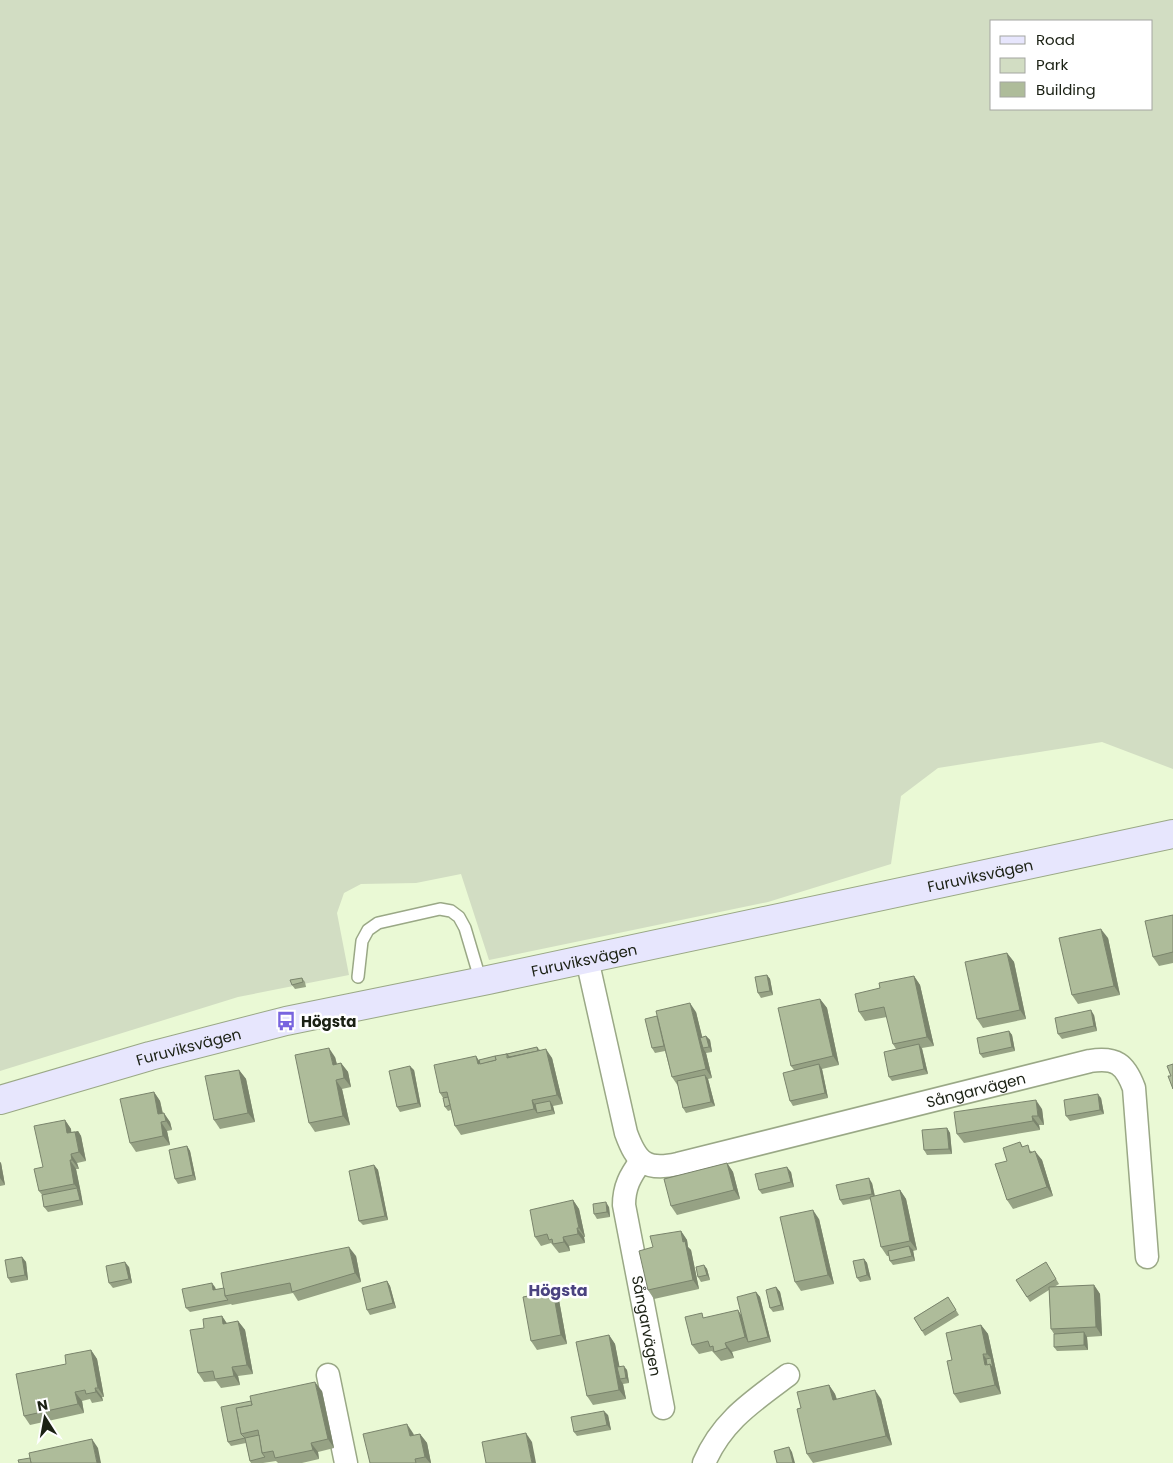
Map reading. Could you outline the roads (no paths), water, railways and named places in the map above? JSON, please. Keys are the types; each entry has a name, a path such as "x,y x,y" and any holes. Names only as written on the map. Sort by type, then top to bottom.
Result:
{"main road":[{"name":"Furuviksvägen","path":"0,1100 150,1056 278,1024 1173,834"}],"street":[{"path":"587,959 626,1133 632,1149 641,1161"},
{"name":"Sångarvägen","path":"663,1408 624,1205 626,1183 641,1161 654,1167 666,1167 1090,1061 1105,1060 1121,1064 1126,1070 1134,1088 1147,1257"},
{"path":"328,1375 346,1463"},
{"path":"704,1463 711,1446 730,1420 788,1375"}],"lane":[{"path":"358,978 362,941 368,930 378,923 440,909 451,911 459,917 465,928 480,982"}],"place":[{"name":"Högsta","path":"286,1021"}],"district":[{"name":"Högsta","path":"558,1290"}]}
